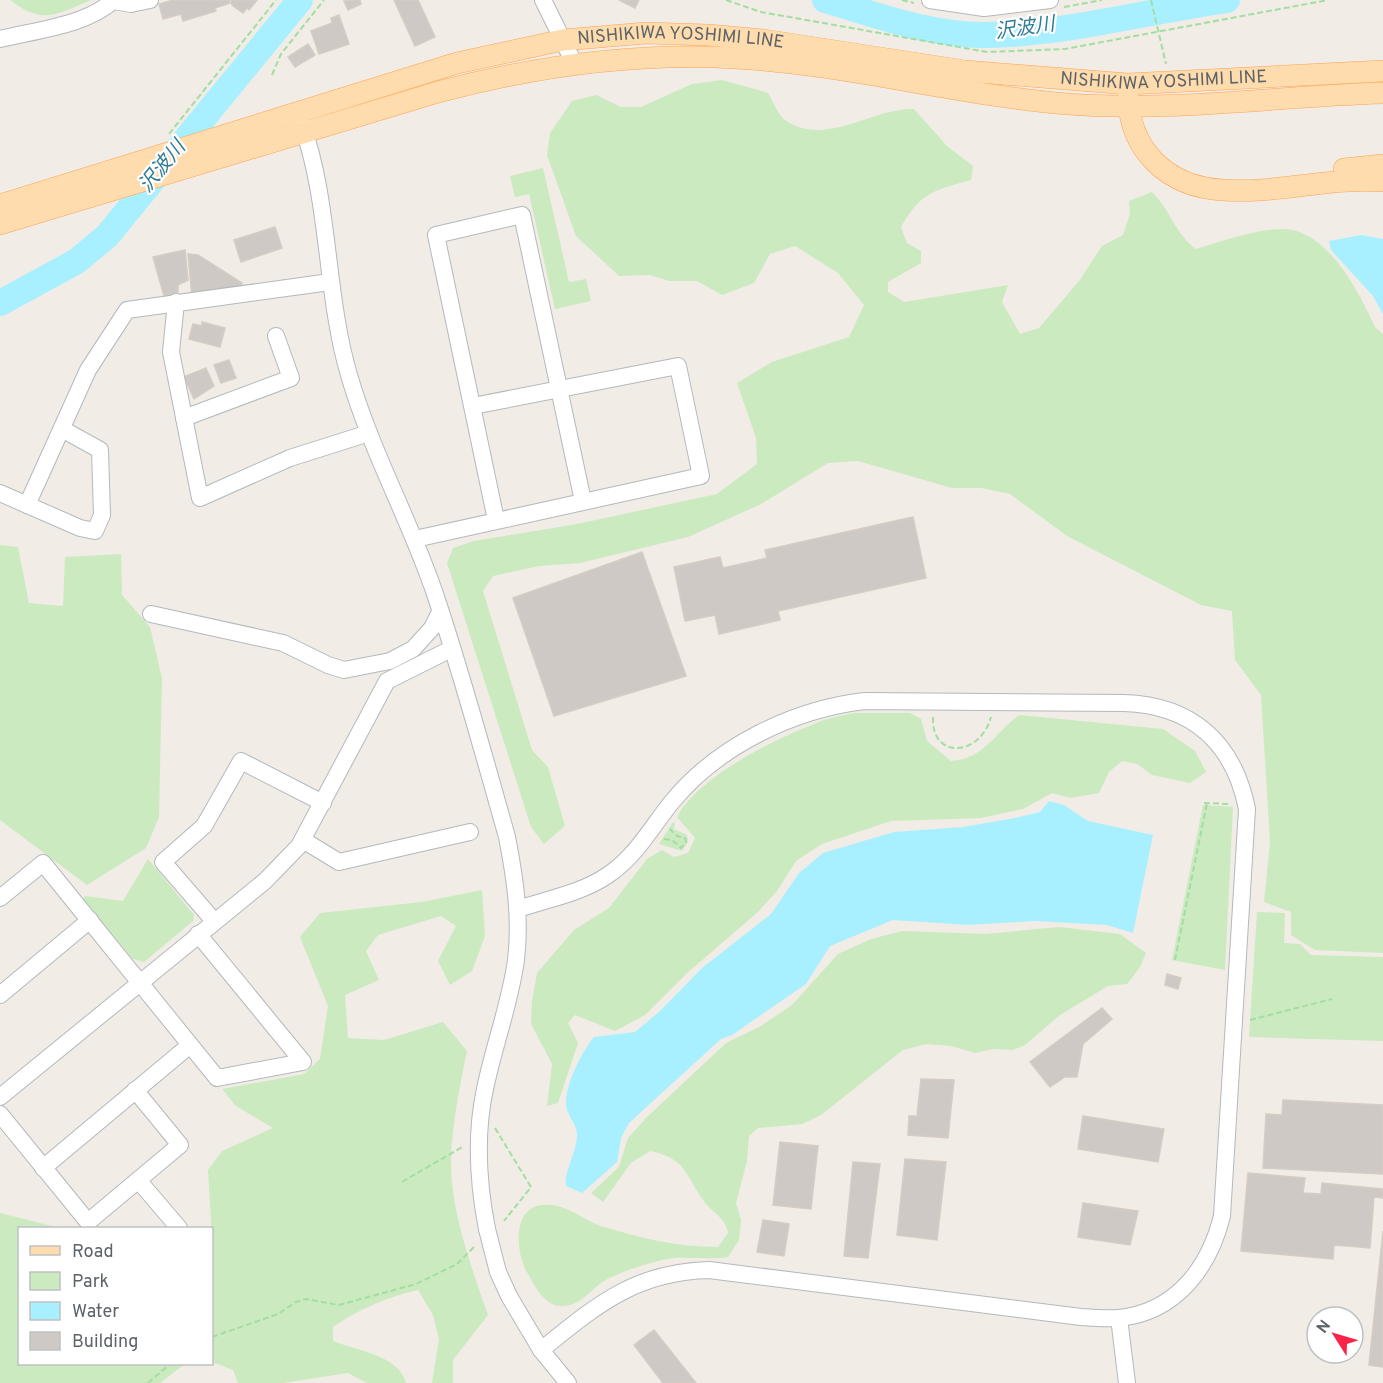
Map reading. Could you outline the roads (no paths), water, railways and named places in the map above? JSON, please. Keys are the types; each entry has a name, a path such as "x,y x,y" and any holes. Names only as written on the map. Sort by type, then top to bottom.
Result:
{"main road":[{"name":"NISHIKIWA YOSHIMI LINE","path":"0,205 160,147 204,140 457,63 563,40 646,33 708,35 808,46 965,71 1128,84 1383,71"},
{"name":"NISHIKIWA YOSHIMI LINE","path":"0,224 468,84 509,73 574,63 669,56 738,58 895,79 1014,99 1128,107 1383,93"},
{"path":"1128,84 1128,107 1140,145 1149,158 1172,175 1188,182 1222,190 1383,181"},
{"path":"1188,182 1239,180 1383,165"}],"street":[{"path":"0,39 66,24 114,1 130,4 150,0"},
{"path":"543,0 574,63"},
{"path":"930,0 984,8 1050,0"},
{"path":"297,112 312,158 343,353 369,433 415,539 440,612 507,837 518,909 516,958 510,998 492,1058 482,1112 479,1173 487,1229 498,1272 509,1296 541,1350 568,1383"},
{"path":"496,520 436,235 522,215 583,501"},
{"path":"27,505 88,370 127,310 330,282"},
{"path":"176,302 171,352 200,498 290,458 369,433"},
{"path":"184,418 291,378 276,336"},
{"path":"415,539 701,476 678,366 473,406"},
{"path":"0,493 80,528 95,531 102,515 100,450 62,429"},
{"path":"151,614 283,643 328,665 344,670 390,661 413,649 432,627 440,612"},
{"path":"0,1097 265,881 303,840 387,681 451,649"},
{"path":"518,909 596,883 610,874 634,852 680,793 710,766 771,729 827,707 865,701 1143,704 1182,715 1198,726 1229,757 1243,787 1247,809 1222,1216 1215,1242 1206,1262 1179,1292 1142,1313 1119,1318 1081,1317 709,1270 688,1270 664,1274 625,1289 586,1314 541,1350"},
{"path":"214,921 163,862 204,826 240,761 323,803"},
{"path":"303,840 339,862 470,832"},
{"path":"0,898 43,863 141,981 217,1078 303,1062 198,934"},
{"path":"0,995 90,920"},
{"path":"43,1168 190,1045"},
{"path":"0,1114 88,1222 180,1145 135,1090"},
{"path":"138,1180 178,1227"},
{"path":"1119,1318 1127,1383"}],"water":[{"path":"1361,235 1383,239 1383,314 1373,296 1331,250 1329,241"},
{"path":"1049,801 1064,805 1088,821 1153,835 1133,933 1107,925 1035,921 968,925 893,920 830,946 806,984 732,1035 721,1039 629,1123 621,1138 617,1162 582,1193 566,1186 566,1175 577,1136 567,1110 567,1093 579,1062 594,1037 635,1032 660,1011 702,968 771,914 799,873 823,853 894,832 963,827 1015,818 1040,812"}],"waterway":[{"name":"沢波川","path":"0,303 77,261 107,236 300,0"},
{"name":"沢波川","path":"825,0 925,28 986,35 1047,31 1227,0"}]}
